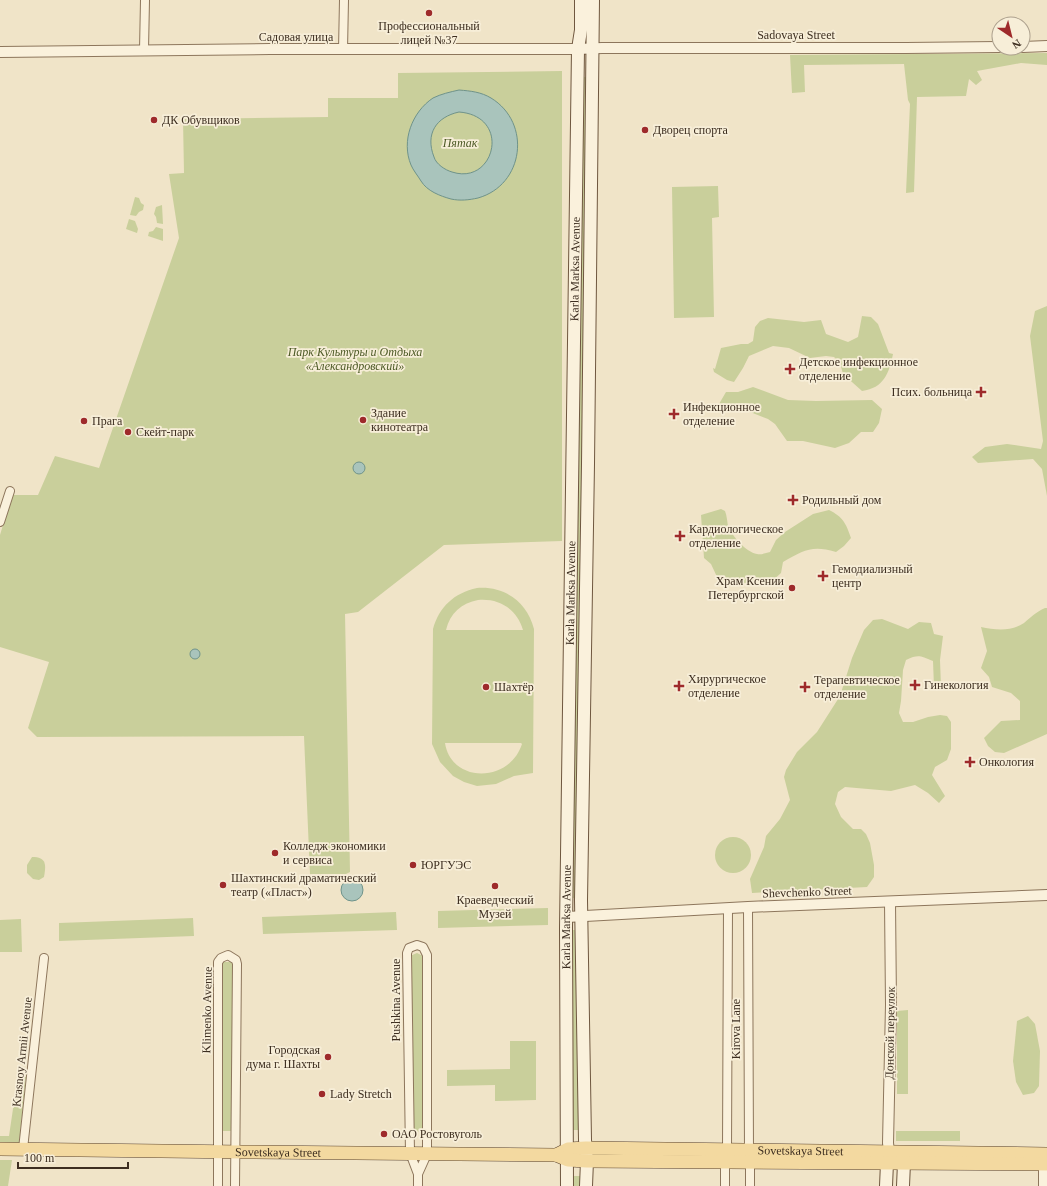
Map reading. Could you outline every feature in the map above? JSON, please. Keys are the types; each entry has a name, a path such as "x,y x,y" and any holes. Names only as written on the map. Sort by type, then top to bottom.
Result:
{"main road":[{"name":"Karla Marksa Avenue","path":"567,1186 566,928 571,481 578,50 581,30 581,0"},
{"name":"Karla Marksa Avenue","path":"586,1186 587,1155 581,916 593,0"},
{"name":"Sovetskaya Street","path":"0,1148 410,1154 888,1157 1046,1161"},
{"name":"Sovetskaya Street","path":"888,1157 904,1163 1046,1161"},
{"path":"886,1186 888,1157"},
{"path":"903,1186 904,1163"}],"street":[{"path":"144,50 145,0"},
{"path":"343,50 344,0"},
{"path":"1031,46 1047,46"},
{"name":"Sadovaya Street","path":"593,48 991,47"},
{"name":"Садовая улица","path":"0,52 144,50 578,50 593,48"},
{"path":"0,522 10,491"},
{"name":"Shevchenko Street","path":"567,917 748,907 1047,895"},
{"name":"Донской переулок","path":"888,1157 891,1004 890,902"},
{"name":"Kirova Lane","path":"748,907 750,1186"},
{"name":"Kirova Lane","path":"725,1186 728,908"},
{"name":"Pushkina Avenue","path":"418,1174 427,1154 427,956 423,947 417,945 410,948 407,953 410,1154 418,1174 418,1186"},
{"name":"Klimenko Avenue","path":"218,1186 218,962 221,958 228,955 236,960 237,964 235,1186"},
{"name":"Krasnoy Armii Avenue","path":"24,1149 44,958"},
{"path":"1043,1186 1046,1161"}],"green space":[{"path":"991,53 991,56 1031,56 1031,53 1047,53 1047,65 1021,63 977,71 982,80 976,85 969,79 966,96 917,97 914,192 906,193 910,104 908,100 904,64 804,65 805,92 792,93 790,55"},
{"name":"Парк Культуры и Отдыха «Александровский»","path":"562,71 562,541 444,545 358,612 345,614 350,872 346,874 310,874 304,736 37,737 28,728 49,662 0,647 0,535 12,495 38,495 55,456 99,468 179,238 169,174 184,173 183,119 328,117 328,98 398,98 398,73"},
{"path":"584,77 589,77 577,898 572,898"},
{"path":"718,186 719,217 712,218 714,317 674,318 672,187"},
{"path":"135,197 139,198 141,203 144,205 143,210 136,216 130,215"},
{"path":"162,205 163,224 157,223 154,214 156,207"},
{"path":"129,219 135,221 138,229 137,233 126,229"},
{"path":"156,227 163,229 163,241 148,236 149,232 153,231"},
{"path":"1047,306 1047,496 1042,469 1033,459 978,463 972,457 985,447 1007,444 1041,449 1043,441 1030,336 1035,311"},
{"path":"862,316 871,317 878,324 889,353 893,354 887,373 876,387 862,391 843,374 840,363 834,357 826,356 810,358 789,348 773,346 749,356 734,382 727,380 714,372 713,368 715,369 721,348 748,344 753,341 755,327 760,321 768,318 804,322 821,320 826,334 848,342 858,337"},
{"path":"753,387 788,400 872,400 882,409 879,423 873,432 861,432 849,443 835,448 803,441 787,441 775,424 768,419 730,404 719,404 726,392 738,392"},
{"path":"721,509 725,511 728,526 736,539 748,550 757,554 770,552 776,540 785,532 813,514 829,510 838,515 843,521 851,538 836,552 814,549 790,558 783,562 781,573 772,581 728,584 718,579 711,564 704,558 701,515"},
{"path":"487,588 505,593 520,604 526,611 531,619 534,629 533,773 514,776 496,784 477,786 464,782 453,776 440,762 432,744 433,629 443,608 455,597 469,590","holes":["478,600 493,601 506,606 516,616 523,630 446,630 450,619 462,606","445,743 521,743 522,744 515,757 505,766 494,772 481,774 458,766 449,756"]},
{"path":"1047,608 1047,734 1004,753 995,752 988,746 984,738 1001,721 1020,720 1020,701 1011,693 992,687 989,677 981,668 987,651 981,627 997,629 1014,628 1024,623"},
{"path":"882,619 908,629 919,622 931,623 934,634 943,636 940,660 941,687 934,687 933,661 920,656 906,660 903,670 899,713 903,722 913,722 940,715 947,716 951,722 951,749 947,760 935,767 932,775 945,796 939,803 928,793 915,785 891,791 845,787 838,792 835,804 841,817 853,829 861,829 866,834 870,843 874,865 874,877 867,887 752,893 750,879 764,847 766,836 780,819 790,800 784,777 786,770 797,752 817,732 840,696 852,658 864,630 873,620"},
{"path":"737,837 746,842 750,848 750,862 746,868 737,873 729,873 720,868 716,862 715,851 720,842 726,838"},
{"path":"32,857 40,858 43,860 45,865 44,877 39,880 33,879 27,873 27,865"},
{"path":"548,908 548,925 438,928 438,911"},
{"path":"396,912 397,930 263,934 262,917"},
{"path":"193,918 194,936 59,941 59,923"},
{"path":"21,919 22,952 0,952 0,920"},
{"path":"570,930 578,930 580,1130 572,1130"},
{"path":"417,953 423,956 426,1131 411,1132 410,956"},
{"path":"222,962 233,962 232,1131 221,1131"},
{"path":"908,1010 908,1094 897,1094 897,1011"},
{"path":"1028,1016 1035,1024 1040,1051 1039,1086 1034,1093 1023,1095 1016,1082 1013,1061 1017,1021"},
{"path":"510,1041 536,1041 536,1100 495,1101 495,1085 447,1086 447,1070 510,1069"},
{"path":"18,1075 26,1077 19,1144 0,1144 0,1136 9,1136"},
{"path":"896,1131 960,1131 960,1141 896,1141"},
{"path":"0,1160 12,1160 8,1186 0,1186"},
{"path":"572,1176 582,1176 582,1186 572,1186"}],"water":[{"path":"459,90 476,92 491,98 504,109 513,122 517,137 517,152 513,167 505,180 493,191 478,198 468,200 451,199 438,195 424,185 411,165 407,146 410,128 419,111 433,98","holes":["459,112 476,116 486,125 491,136 492,149 487,160 479,169 467,174 452,172 444,168 435,160 432,149 431,141 434,128 439,122 451,114"]},
{"path":"357,462 361,462 365,468 361,474 357,474 353,470 353,466"},
{"path":"193,649 197,649 199,650 199,658 193,659 190,656 190,652"},
{"path":"352,879 360,882 363,890 360,898 352,901 344,898 341,890 344,882"}],"place":[{"name":"Профессиональный лицей №37","path":"429,13"},
{"name":"ДК Обувщиков","path":"154,120"},
{"name":"Дворец спорта","path":"645,130"},
{"name":"Детское инфекционное отделение","path":"790,369"},
{"name":"Псих. больница","path":"981,392"},
{"name":"Инфекционное отделение","path":"674,414"},
{"name":"Здание кинотеатра","path":"363,420"},
{"name":"Прага","path":"84,421"},
{"name":"Скейт-парк","path":"128,432"},
{"name":"Родильный дом","path":"793,500"},
{"name":"Кардиологическое отделение","path":"680,536"},
{"name":"Гемодиализный центр","path":"823,576"},
{"name":"Храм Ксении Петербургской","path":"792,588"},
{"name":"Гинекология","path":"915,685"},
{"name":"Хирургическое отделение","path":"679,686"},
{"name":"Шахтёр","path":"486,687"},
{"name":"Терапевтическое отделение","path":"805,687"},
{"name":"Онкология","path":"970,762"},
{"name":"Колледж экономики и сервиса","path":"275,853"},
{"name":"ЮРГУЭС","path":"413,865"},
{"name":"Шахтинский драматический театр («Пласт»)","path":"223,885"},
{"name":"Краеведческий Музей","path":"495,886"},
{"name":"Городская дума г. Шахты","path":"328,1057"},
{"name":"Lady Stretch","path":"322,1094"},
{"name":"ОАО Ростовуголь","path":"384,1134"}],"park label":[{"name":"Пятак","path":"460,143"}]}
